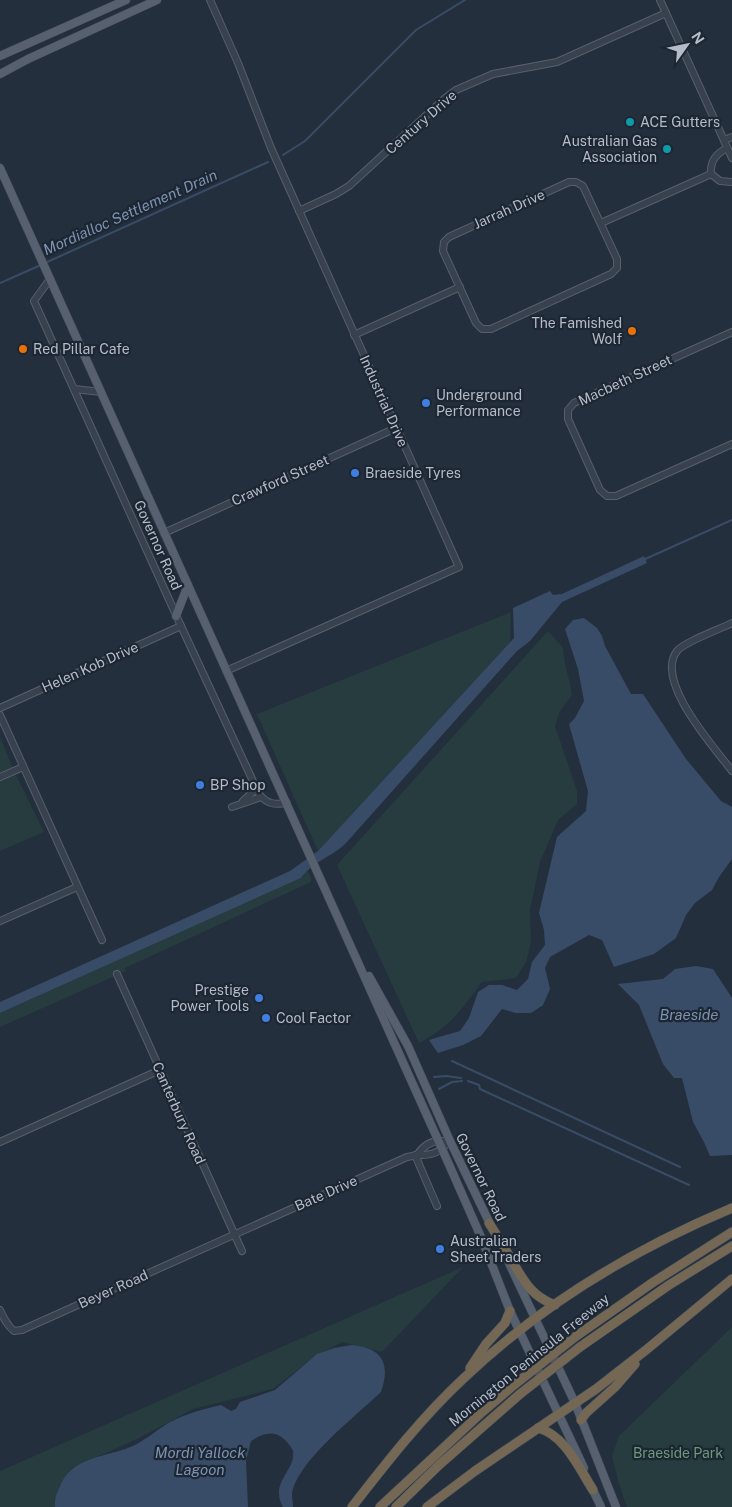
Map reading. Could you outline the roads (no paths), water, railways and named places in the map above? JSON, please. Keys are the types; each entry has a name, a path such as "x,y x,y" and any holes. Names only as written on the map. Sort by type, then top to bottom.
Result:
{"highway":[{"path":"352,1507 396,1451 463,1378 520,1331 555,1305 621,1262 695,1224 732,1208"},
{"path":"489,1223 527,1286 538,1296 555,1305"},
{"name":"Mornington Peninsula Freeway","path":"380,1507 454,1437 574,1337 652,1283 732,1232"},
{"name":"Mornington Peninsula Freeway","path":"396,1507 439,1465 520,1394 580,1347 669,1285 732,1246"},
{"path":"427,1507 475,1471 575,1403 646,1350 732,1279"},
{"path":"463,1378 486,1344 505,1323 510,1311"},
{"path":"581,1420 614,1387 646,1350"},
{"path":"538,1428 552,1433 562,1443 593,1490"}],"main road":[{"path":"0,56 126,0"},
{"path":"0,74 28,59 158,0"},
{"name":"Governor Road","path":"0,168 438,1140 481,1237 510,1311 601,1507"},
{"path":"176,616 188,585"},
{"name":"Governor Road","path":"350,944 403,1037 450,1141 575,1403 616,1507"}],"street":[{"name":"Industrial Drive","path":"210,0 238,63 279,167 459,567 226,672"},
{"path":"660,0 732,158"},
{"name":"Century Drive","path":"299,211 343,191 444,98 456,90 493,74 557,62 666,12"},
{"path":"724,140 732,136"},
{"path":"727,148 714,158 710,168 711,174 720,181 732,182"},
{"path":"601,224 711,174"},
{"name":"Jarrah Drive","path":"568,182 576,182 583,186 601,224 617,259 617,268 611,274 490,329 482,329 476,323 443,251 444,242 450,236 568,182"},
{"name":"Governor Road","path":"50,279 34,301 180,626 261,797"},
{"path":"354,335 460,287"},
{"name":"Macbeth Street","path":"732,332 574,403 568,410 568,419 600,490 607,496 616,496 732,444"},
{"path":"74,389 101,392"},
{"name":"Crawford Street","path":"164,533 396,428"},
{"path":"732,623 678,649 672,660 672,672 683,703 732,771"},
{"name":"Helen Kob Drive","path":"0,708 180,626"},
{"path":"0,715 102,940"},
{"path":"0,777 23,766"},
{"path":"242,802 256,789"},
{"path":"232,807 261,797 270,804 287,803"},
{"path":"0,921 78,887"},
{"name":"Canterbury Road","path":"117,974 242,1251"},
{"path":"0,1142 160,1070"},
{"path":"438,1140 450,1141"},
{"name":"Bate Drive","path":"416,1155 422,1147 438,1140"},
{"path":"442,1150 450,1141"},
{"name":"Bate Drive","path":"234,1234 407,1157 416,1155 427,1156 442,1150"},
{"path":"416,1155 437,1206"},
{"name":"Beyer Road","path":"0,1310 10,1328 14,1331 22,1330 234,1234"}],"water":[{"path":"644,556 647,563 562,602 530,641 517,651 346,843 311,867 301,878 0,1013 0,1002 290,871 318,851 514,638 513,608 550,591 553,595 562,594"},
{"path":"584,618 597,628 602,636 605,646 631,694 643,694 686,759 721,801 732,807 732,859 712,890 695,903 686,915 676,938 654,954 614,967 602,940 589,935 550,957 545,968 550,989 543,1005 531,1013 516,1013 502,1009 481,1036 463,1045 438,1053 429,1040 460,1031 469,1018 478,992 489,985 502,985 517,990 528,979 532,962 545,945 544,930 539,913 557,837 586,811 588,791 569,724 575,718 584,701 578,669 565,629 573,620"},
{"name":"Braeside","path":"696,966 713,969 732,998 732,1155 710,1156 693,1122 682,1078 674,1078 663,1064 639,1005 618,984 663,979 675,969"},
{"name":"Mordi Yallock Lagoon","path":"352,1345 371,1350 382,1359 385,1373 381,1392 315,1454 296,1482 292,1495 293,1507 283,1507 279,1491 291,1465 293,1451 282,1437 264,1434 251,1441 246,1461 248,1507 55,1507 56,1495 64,1478 81,1464 135,1445 170,1422 188,1414 221,1405 231,1411 236,1409 240,1402 275,1390 317,1354 334,1348"}],"waterway":[{"name":"Mordialloc Settlement Drain","path":"283,155 305,141 416,30 465,0"},
{"name":"Mordialloc Settlement Drain","path":"45,263 268,162"},
{"name":"Mordialloc Settlement Drain","path":"0,283 41,265"},
{"path":"643,560 732,520"},
{"path":"452,1061 680,1167"},
{"path":"434,1077 461,1078"},
{"path":"439,1089 452,1082 462,1081"},
{"path":"468,1081 479,1085 480,1089 689,1185"}],"place":[{"name":"ACE Gutters","path":"630,122"},
{"name":"Australian Gas Association","path":"667,149"},
{"name":"The Famished Wolf","path":"632,331"},
{"name":"Red Pillar Cafe","path":"23,349"},
{"name":"Underground Performance","path":"426,403"},
{"name":"Braeside Tyres","path":"355,473"},
{"name":"BP Shop","path":"200,785"},
{"name":"Prestige Power Tools","path":"259,998"},
{"name":"Cool Factor","path":"266,1018"},
{"name":"Australian Sheet Traders","path":"440,1249"}],"park label":[{"name":"Braeside Park","path":"678,1453"}]}
